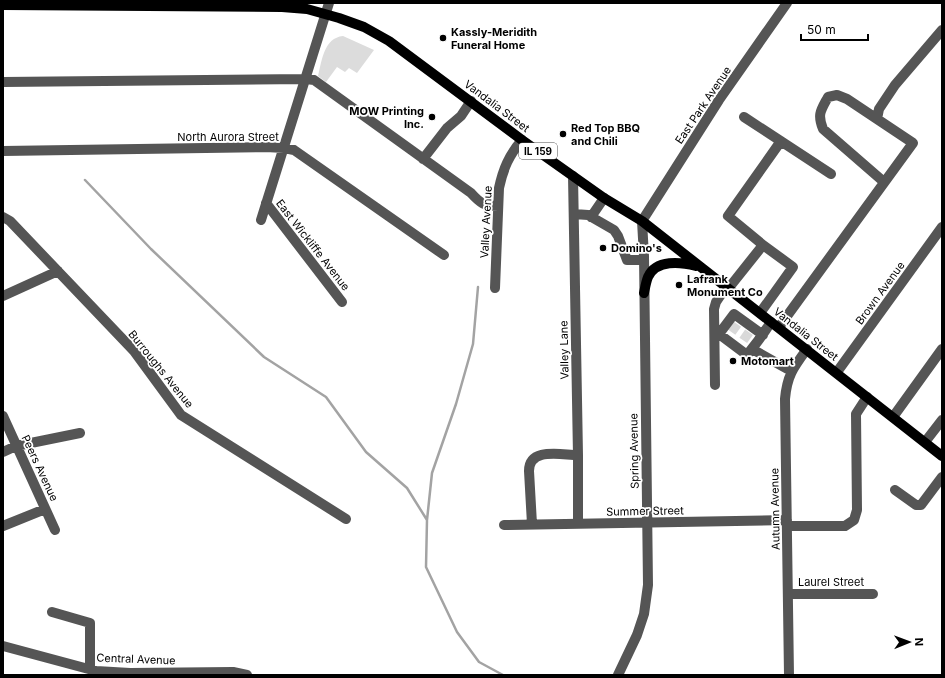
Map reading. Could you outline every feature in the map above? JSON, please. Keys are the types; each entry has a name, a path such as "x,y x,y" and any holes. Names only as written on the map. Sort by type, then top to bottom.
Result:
{"main road":[{"name":"Vandalia Street","path":"3,4 263,6 294,8 326,14 355,23 389,41 472,101 522,140 604,198 642,221 942,456"},
{"path":"644,293 648,278 656,267 668,264 684,263 699,266"}],"street":[{"name":"East Wickliffe Avenue","path":"261,220 330,3"},
{"name":"East Park Avenue","path":"642,221 719,100 787,3"},
{"path":"877,119 879,109 895,85 942,30"},
{"path":"3,82 314,80 471,193 481,203 491,206 498,206"},
{"path":"717,332 748,354 753,344 775,324 884,182 913,143 847,99 838,95 828,97 821,110 820,120 823,129 884,182"},
{"path":"423,159 447,128 461,116 472,101"},
{"path":"744,117 831,174"},
{"name":"Valley Avenue","path":"495,288 499,188 502,173 508,160 514,149 522,140"},
{"path":"760,313 793,267 763,245 728,216 781,141"},
{"name":"North Aurora Street","path":"3,151 284,148 294,150 444,255"},
{"name":"Valley Lane","path":"573,176 578,524"},
{"path":"591,216 604,198"},
{"name":"East Wickliffe Avenue","path":"266,203 342,302"},
{"path":"574,214 591,216 616,232 627,260 644,260"},
{"name":"Burroughs Avenue","path":"5,220 58,271 134,351 180,414 346,519"},
{"name":"Spring Avenue","path":"618,675 637,635 644,614 648,585 644,260 642,221"},
{"name":"Brown Avenue","path":"836,372 942,227"},
{"path":"715,386 717,332 715,306 727,288 763,245"},
{"path":"3,296 58,271"},
{"path":"717,332 729,323 734,314 762,335"},
{"path":"753,344 791,371"},
{"name":"Autumn Avenue","path":"789,675 785,400 787,381 791,371 806,349"},
{"path":"893,417 942,349"},
{"name":"Summer Street","path":"504,525 648,522 787,523 845,526 854,520 857,510 856,414 867,397"},
{"name":"Peers Avenue","path":"3,416 55,530"},
{"path":"925,442 942,420"},
{"path":"3,452 16,446 80,433"},
{"path":"532,524 529,466 532,460 540,455 578,455"},
{"path":"895,490 916,505 921,505 942,477"},
{"path":"3,526 45,509"},
{"name":"Laurel Street","path":"789,594 873,594"},
{"path":"52,612 90,623 90,669"},
{"name":"Central Avenue","path":"3,646 109,674 233,672 247,675"}],"shaded area":[{"path":"343,36 374,50 357,73 349,68 345,72 337,67 326,82 318,76 325,51 332,41"}],"waterway":[{"path":"85,180 151,249 264,357 326,397 366,452 407,488 427,520 426,567 457,632 479,662 503,675"},
{"path":"427,520 432,473 456,404 473,344 478,287"}],"tunnel":[{"path":"730,325 750,339"}],"place":[{"name":"Kassly-Meridith Funeral Home","path":"443,38"},
{"name":"MOW Printing Inc.","path":"432,117"},
{"name":"Red Top BBQ and Chili","path":"563,134"},
{"name":"Domino's","path":"603,248"},
{"name":"Lafrank Monument Co","path":"679,285"},
{"name":"Motomart","path":"733,361"}]}
